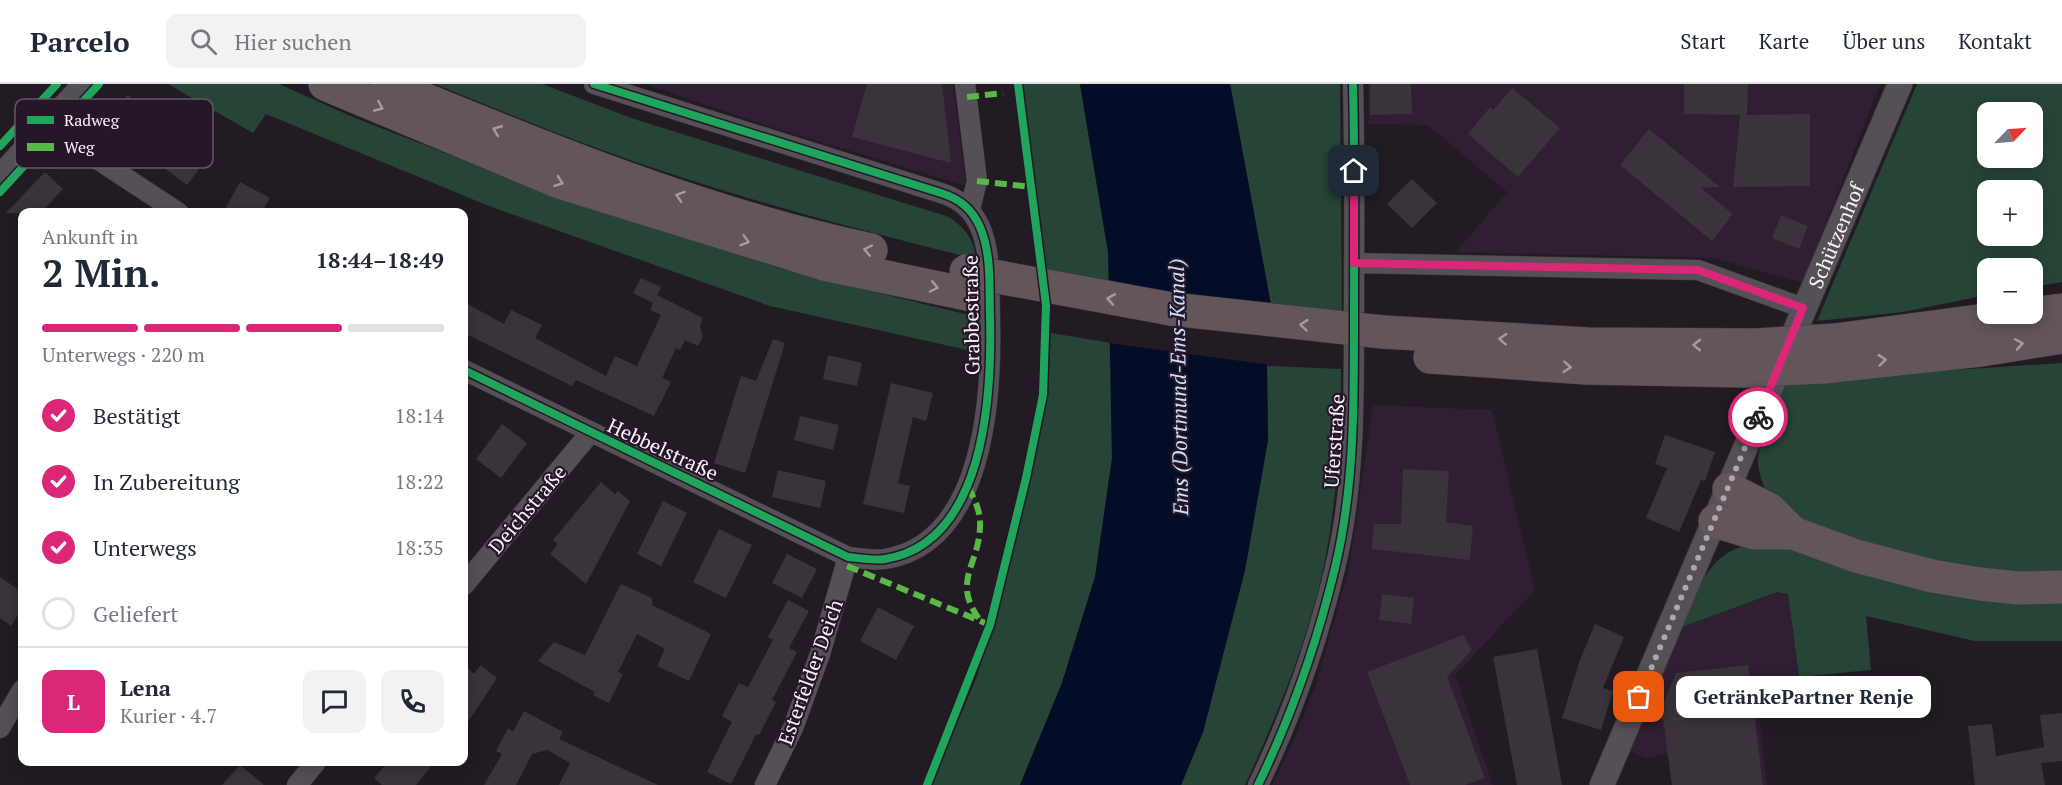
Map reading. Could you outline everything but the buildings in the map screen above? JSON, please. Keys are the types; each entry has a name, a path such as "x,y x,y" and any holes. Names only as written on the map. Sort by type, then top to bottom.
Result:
{"highway":[{"path":"325,84 570,186 824,264 967,283"},
{"path":"387,84 576,162 699,203 967,283 1167,330 1383,343 1586,368 1829,353 1981,350 2061,331"},
{"path":"1729,489 1770,510 1793,532"},
{"path":"1715,521 1754,533 1793,532 1856,556 1932,576 2018,588 2062,587"}],"street":[{"path":"69,99 82,84"},
{"path":"594,84 957,198 970,209 977,181 965,84"},
{"name":"Uferstraße","path":"1258,785 1299,693 1336,567 1347,496 1353,430 1353,84"},
{"name":"Schützenhof","path":"1602,785 1900,84"},
{"path":"0,174 15,158"},
{"path":"111,168 171,208"},
{"name":"Grabbestraße","path":"848,557 884,559 906,553 932,537 954,515 968,487 985,418 991,355 987,249 980,227 970,209"},
{"path":"1354,263 1698,270 1803,308"},
{"name":"Hebbelstraße","path":"468,372 848,557"},
{"name":"Deichstraße","path":"468,580 590,433"},
{"name":"Esterfelder Deich","path":"765,785 793,728 812,676 836,608 848,557"},
{"path":"0,728 18,697"},
{"path":"297,785 313,766"}],"shaded area":[{"path":"645,84 953,84 966,186 768,126"},
{"path":"1368,84 1880,84 1803,283 1713,258 1456,252 1507,192 1428,125 1369,124"},
{"path":"1373,405 1492,410 1535,590 1455,675 1493,785 1272,785 1295,738 1315,687 1349,569"},
{"path":"1777,592 1788,594 1803,711 1759,717 1767,785 1672,785 1667,753 1647,759 1630,751 1682,627"}],"green space":[{"path":"168,84 279,84 355,118 579,205 789,271 981,318 981,353 770,306 489,206 266,114 253,133 213,110 213,99 194,99"},
{"path":"435,84 542,84 634,119 949,217 968,235 976,259 824,220 674,175 575,140"},
{"path":"1022,84 1080,84 1108,252 1110,282 1047,271"},
{"path":"1230,84 1340,84 1342,314 1271,305"},
{"path":"1917,84 2062,84 2062,282 2043,285 2043,258 1977,258 1977,297 1903,312 1817,321"},
{"path":"1051,333 1111,343 1112,459 1095,577 1062,683 1020,785 931,785 976,679 992,627 1048,394"},
{"path":"2062,363 2062,574 1990,573 1931,561 1866,543 1805,520 1782,507 1768,493 1762,482 1758,463 1761,444 1788,381"},
{"path":"1267,366 1341,369 1337,467 1324,565 1300,650 1269,732 1245,785 1181,785 1203,732 1245,570 1268,440"},
{"path":"1762,542 2062,602 2062,641 1975,641 1866,616 1871,670 1799,677 1788,594 1777,592 1682,627 1702,583 1718,560 1744,546"}],"water":[{"name":"Ems (Dortmund-Ems-Kanal)","path":"1080,84 1230,84 1271,305 1267,366 1268,440 1245,570 1203,732 1181,785 1020,785 1062,683 1095,577 1112,459 1108,252"}],"pier":[{"path":"1107,282 1274,305 1270,365 1108,343"}],"marked path":[{"path":"967,97 1003,93"},
{"path":"977,181 1032,187"},
{"path":"968,487 977,506 980,522 979,540 967,584 972,607 980,620"},
{"path":"847,566 990,625"}],"cycle path":[{"path":"43,99 57,84"},
{"path":"85,99 99,84"},
{"path":"468,372 848,557 885,559 918,547 944,526 963,496 976,462 984,424 990,349 988,260 980,227 969,210 954,198 941,193 594,84"},
{"path":"927,785 990,625 1026,478 1043,395 1046,305 1018,84"},
{"path":"1258,785 1293,705 1312,651 1342,537 1350,474 1354,378 1353,84"},
{"path":"0,146 15,130"},
{"path":"0,192 22,168"}],"way so far":[{"path":"1639,697 1758,417"}],"place":[{"name":"GetränkePartner Renje","path":"1639,697"}],"route":[{"path":"1354,171 1354,263 1698,270 1726,278 1803,308 1758,417"}]}
